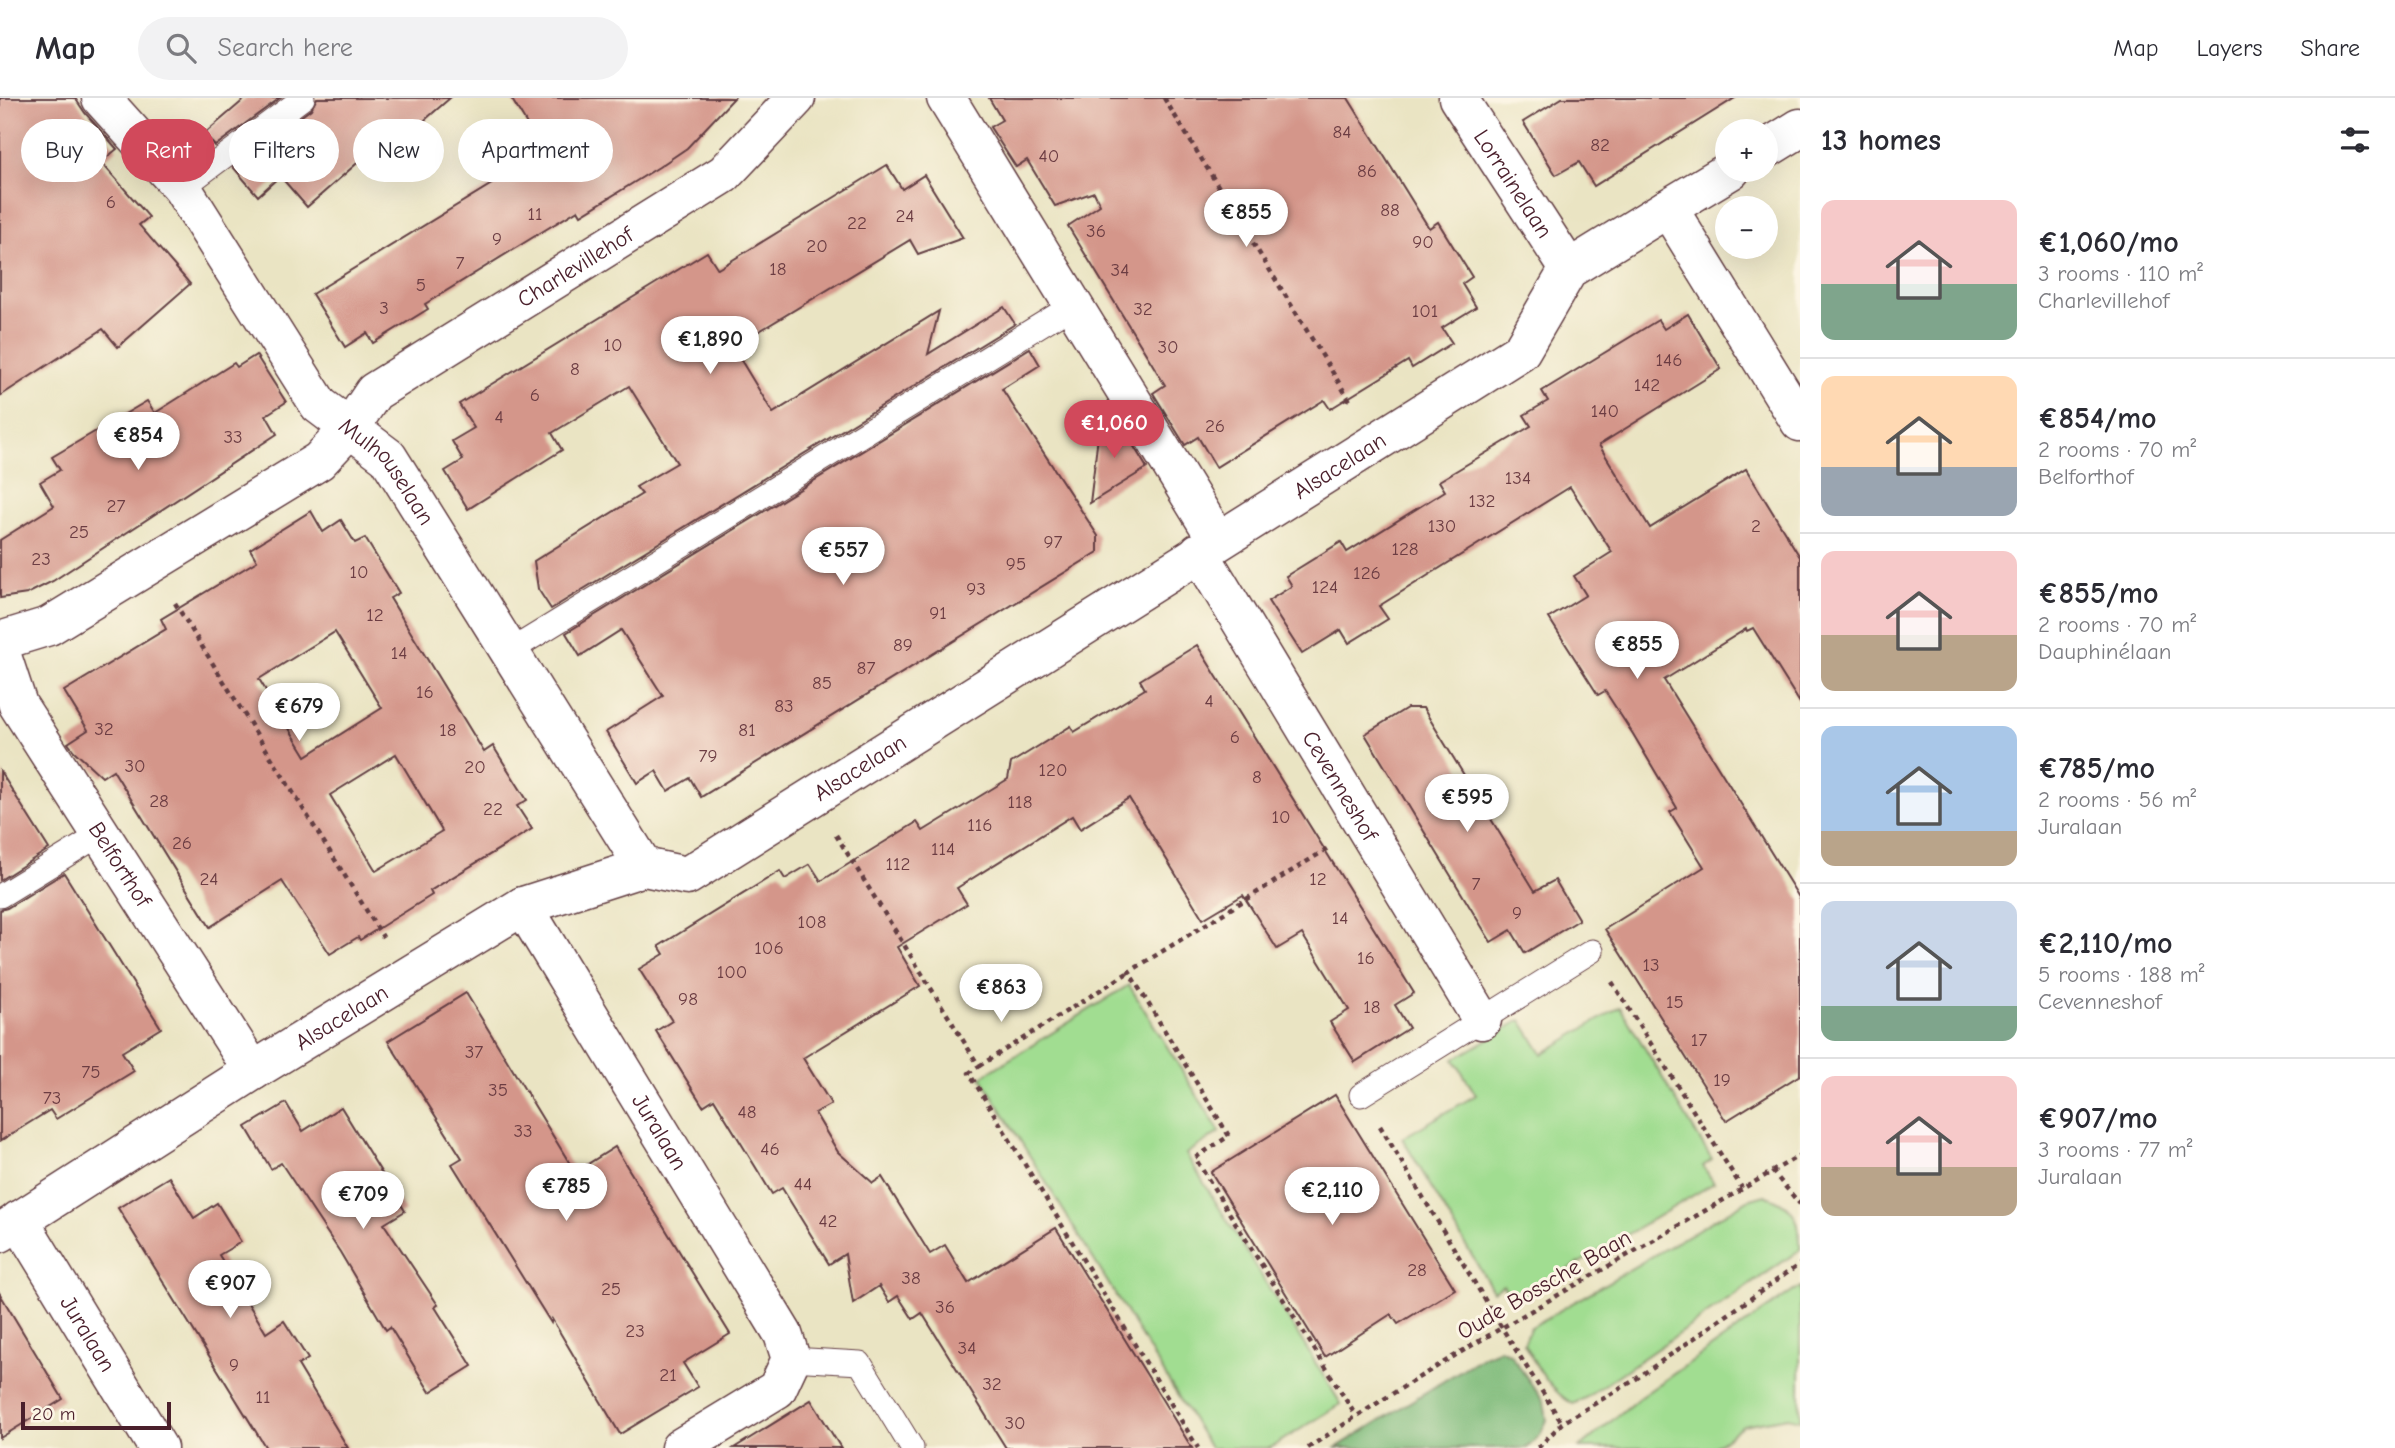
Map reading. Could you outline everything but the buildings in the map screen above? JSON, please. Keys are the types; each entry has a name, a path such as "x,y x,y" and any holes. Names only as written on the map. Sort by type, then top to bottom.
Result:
{"street":[{"name":"Mulhouselaan","path":"101,98 182,188 319,405 388,457 644,867"},
{"name":"Charlevillehof","path":"349,429 374,392 724,174 796,98"},
{"path":"946,98 1073,305 1208,546"},
{"name":"Lorrainelaan","path":"1458,98 1569,269"},
{"path":"1778,142 1800,128"},
{"name":"Alsacelaan","path":"10,1227 253,1071 523,906 644,867 687,876 1521,351 1569,269 1715,180"},
{"path":"1668,208 1800,422"},
{"path":"0,641 49,626 320,461 349,429"},
{"name":"Cevenneshof","path":"1208,546 1364,825 1482,1020"},
{"name":"Belforthof","path":"0,650 18,705 253,1071"},
{"name":"Juralaan","path":"523,906 783,1334 791,1359"},
{"name":"Juralaan","path":"10,1227 158,1448"},
{"path":"680,1448 777,1389 791,1359"}],"lane":[{"path":"182,188 303,98"},
{"path":"510,651 1073,305"},
{"path":"0,896 101,834"},
{"path":"1362,1095 1592,951"},
{"path":"791,1359 860,1363 912,1448"}],"path":[{"path":"1164,98 1375,442"},
{"path":"150,564 408,977"},
{"path":"813,797 979,1066"},
{"path":"1198,1448 969,1073 1364,825"},
{"path":"1592,951 1741,1188"},
{"path":"1129,972 1229,1136 1195,1158 1356,1416"},
{"path":"1362,1095 1502,1328 1563,1423"},
{"name":"Oude Bossche Baan","path":"1308,1448 1502,1328 1800,1155"},
{"path":"1772,1171 1800,1204"},
{"path":"1538,1448 1563,1423 1633,1381 1800,1264"}],"green space":[{"path":"1129,985 1220,1132 1186,1154 1341,1404 1270,1448 1210,1448 981,1077"},
{"path":"1620,1007 1712,1160 1703,1166 1714,1183 1514,1302 1503,1285 1493,1291 1402,1138 1476,1095 1454,1059 1521,1020 1542,1054"},
{"path":"1765,1195 1784,1204 1794,1215 1799,1230 1800,1250 1587,1397 1573,1404 1550,1385 1524,1344 1530,1328 1748,1200"},
{"path":"1800,1288 1800,1420 1788,1417 1743,1425 1713,1448 1579,1448 1639,1398"},
{"path":"1500,1349 1510,1354 1544,1402 1547,1420 1540,1435 1527,1448 1336,1448 1484,1356"}]}
